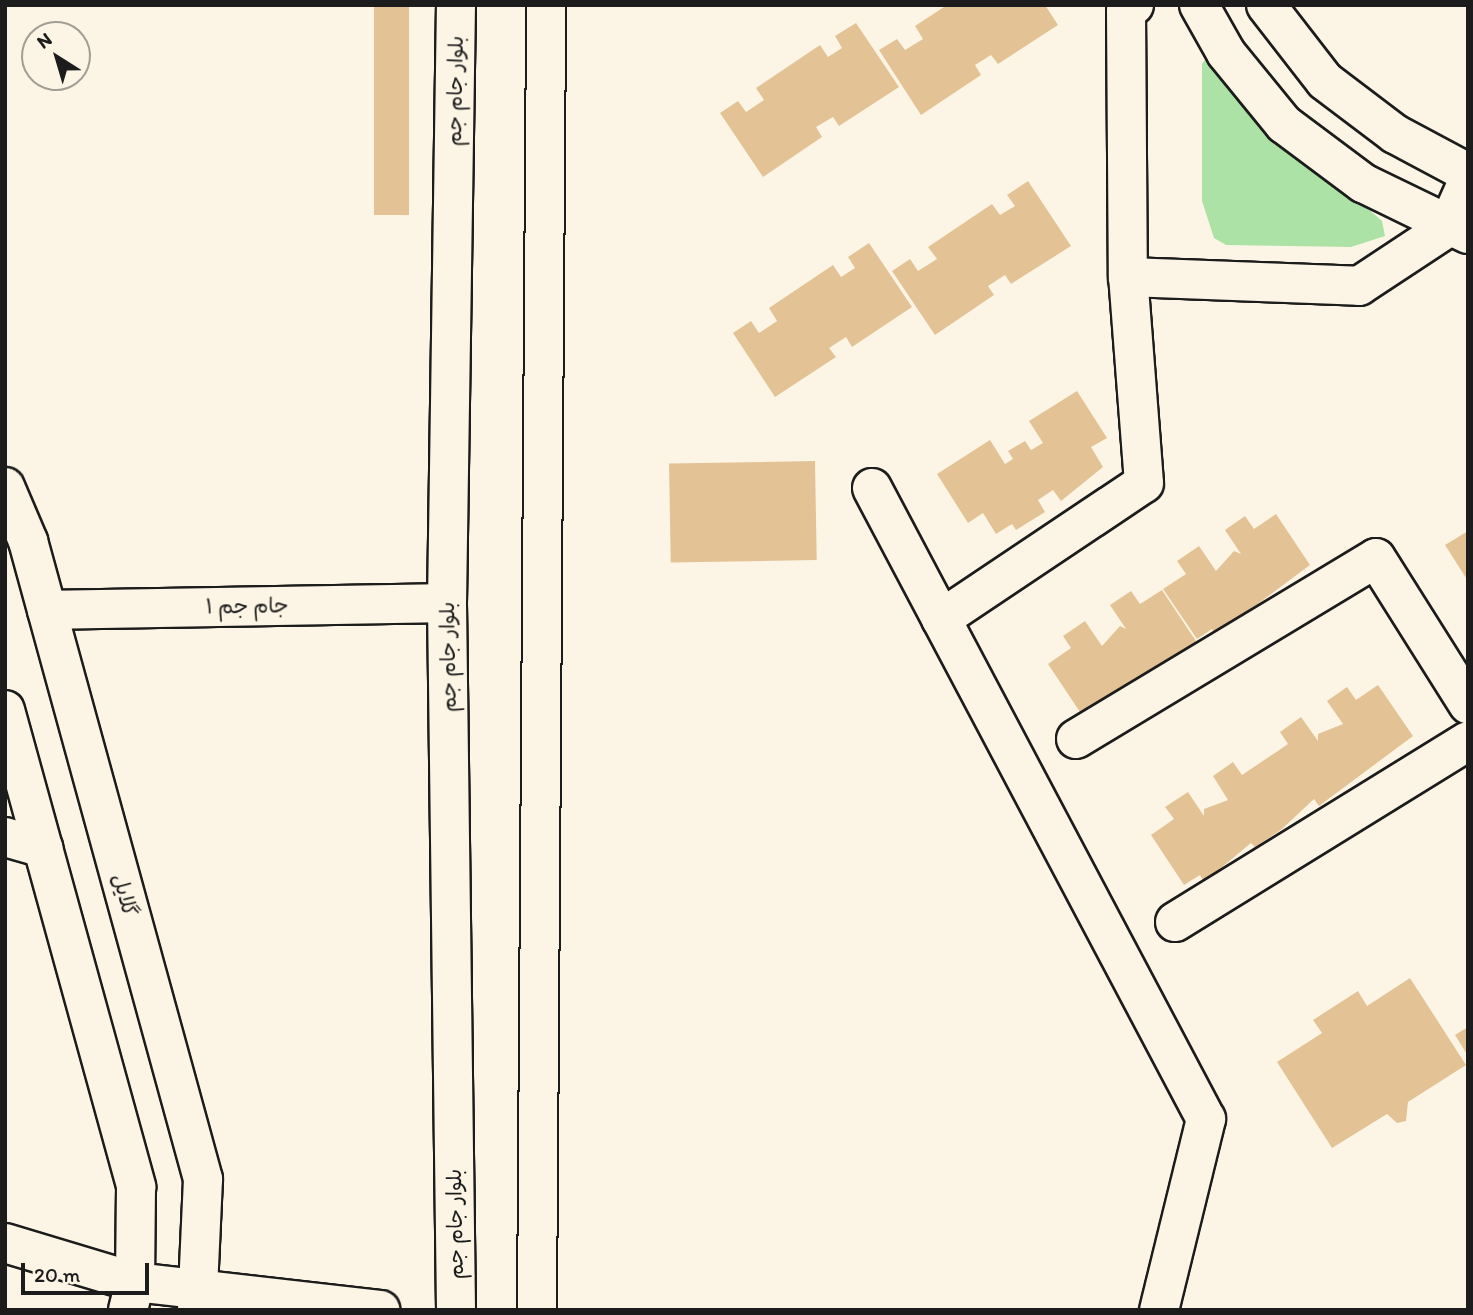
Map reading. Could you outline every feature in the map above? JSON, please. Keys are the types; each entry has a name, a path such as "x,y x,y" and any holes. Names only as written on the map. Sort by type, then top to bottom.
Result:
{"street":[{"name":"بلوار جام جم","path":"456,5 447,603 456,1310"},
{"path":"537,1310 546,5"},
{"path":"941,619 1144,483 1128,277 1126,11 1134,5"},
{"path":"1199,5 1226,53 1284,124 1363,183 1458,231"},
{"path":"1266,5 1325,81 1395,134 1468,173"},
{"path":"1128,277 1359,286 1458,231 1468,181"},
{"name":"گلایل","path":"5,487 47,610 203,1179 199,1300"},
{"path":"872,488 1206,1119 1159,1310"},
{"path":"1076,739 1376,558 1468,704"},
{"name":"جام جم ۱","path":"47,610 447,603"},
{"path":"5,710 136,1188 131,1296"},
{"path":"1175,922 1468,741"},
{"path":"5,837 43,848"},
{"path":"5,1243 131,1296 380,1310"}],"green space":[{"path":"1208,55 1281,147 1367,208 1382,221 1385,236 1351,247 1226,245 1214,238 1202,201 1202,64"}],"building":[{"path":"374,5 409,5 409,215 374,215"},
{"path":"947,5 1045,5 1058,25 998,64 991,55 975,65 981,75 921,115 879,50 897,39 905,50 923,39 915,26"},
{"path":"856,23 899,87 839,126 833,117 816,127 822,137 763,177 720,113 738,101 746,112 764,100 756,88 820,45 828,57 842,48 835,36"},
{"path":"1028,181 1071,246 1011,284 1005,275 988,286 994,295 935,335 892,271 910,259 918,271 937,259 928,247 992,204 1000,215 1015,206 1007,195"},
{"path":"869,243 912,307 852,347 846,337 829,348 836,357 775,397 733,333 751,321 759,333 777,321 769,308 833,265 841,277 855,268 848,257"},
{"path":"1077,391 1107,438 1091,447 1103,467 1061,501 1053,490 1038,500 1045,512 1016,530 1012,524 996,534 983,513 968,523 937,474 990,440 1005,464 1013,459 1008,451 1025,441 1031,450 1043,443 1029,421"},
{"path":"815,461 817,560 671,563 669,464"},
{"path":"1276,514 1310,565 1216,635 1212,629 1197,639 1163,589 1186,574 1177,561 1199,546 1216,571 1234,551 1241,554 1225,530 1245,516 1254,529"},
{"path":"1468,531 1468,581 1445,545"},
{"path":"1162,590 1196,641 1180,658 1082,715 1048,664 1071,648 1063,636 1085,621 1102,646 1120,626 1126,629 1110,605 1131,591 1140,604"},
{"path":"1378,685 1413,736 1319,806 1314,799 1282,829 1255,847 1251,843 1204,882 1200,875 1184,885 1151,835 1174,819 1165,807 1188,792 1204,816 1204,809 1228,800 1213,776 1233,762 1242,775 1288,744 1280,732 1301,717 1318,741 1318,734 1343,724 1327,701 1347,687 1356,700"},
{"path":"1410,978 1466,1065 1408,1102 1406,1121 1397,1123 1387,1114 1332,1148 1277,1062 1322,1033 1313,1020 1358,991 1367,1006"},
{"path":"1468,1027 1468,1056 1455,1035"}]}
